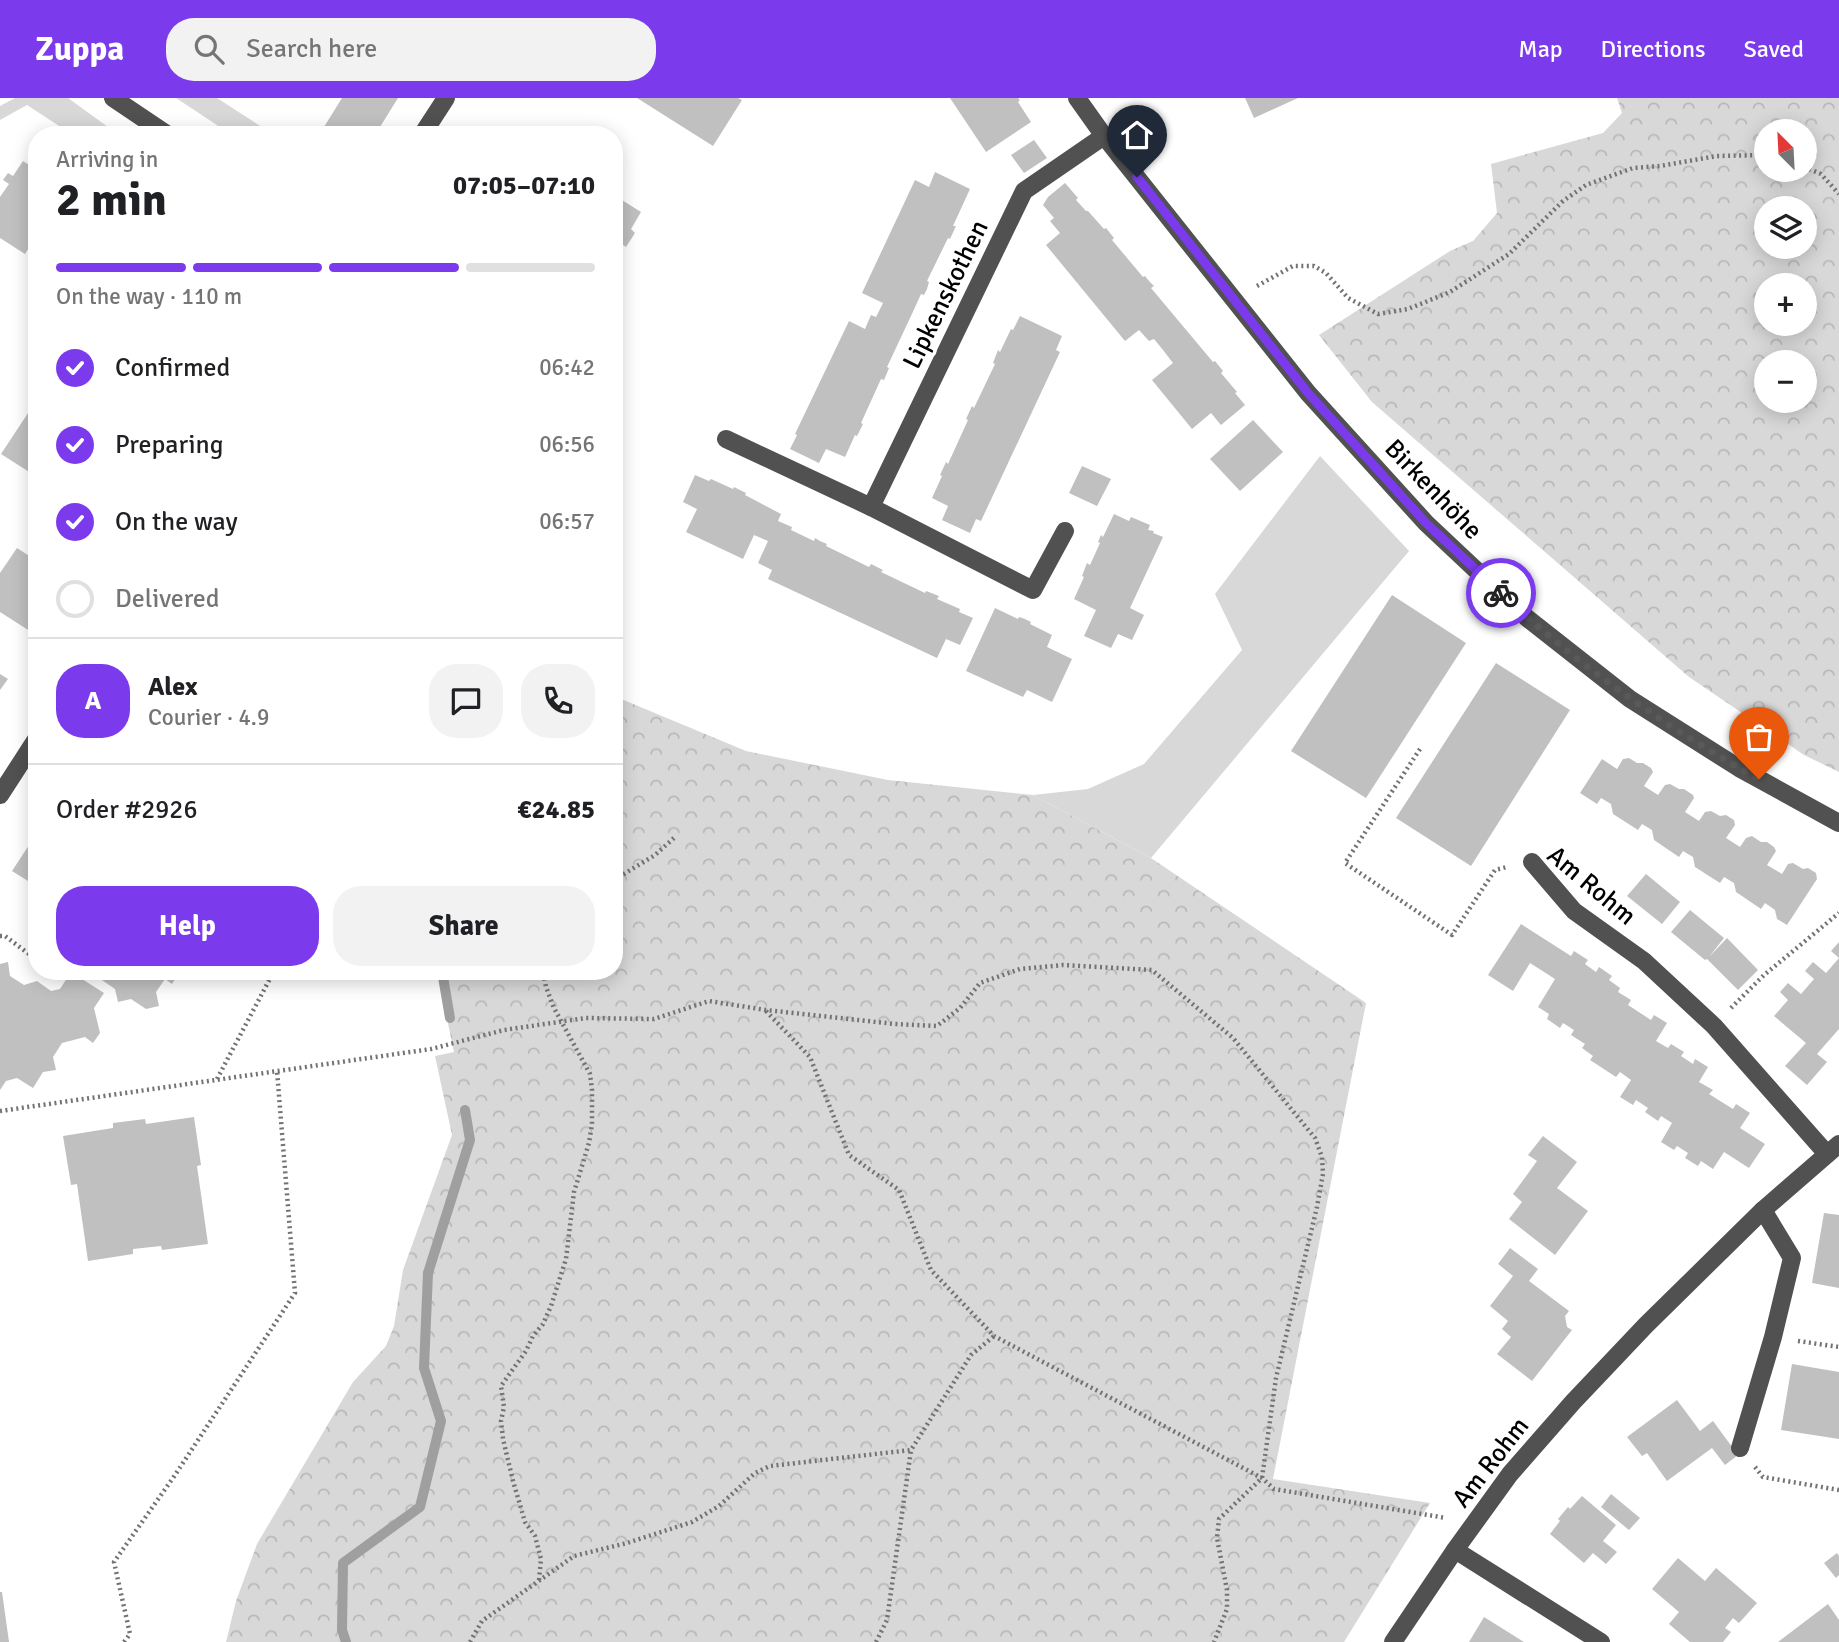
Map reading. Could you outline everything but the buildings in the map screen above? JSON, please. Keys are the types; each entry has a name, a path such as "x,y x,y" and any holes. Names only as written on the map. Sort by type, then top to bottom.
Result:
{"street":[{"path":"113,98 155,126"},
{"path":"428,126 446,98"},
{"name":"Birkenhöhe","path":"1077,98 1104,136 1308,393 1426,523 1527,618 1630,699 1739,768 1839,823"},
{"name":"Lipkenskothen","path":"872,507 1024,191 1104,136"},
{"path":"726,439 872,507 1033,590 1065,531"},
{"path":"0,795 28,752"},
{"name":"Am Rohm","path":"1393,1642 1510,1474 1573,1402 1646,1325 1763,1210 1833,1149 1714,1026 1644,961 1574,911 1532,862"},
{"path":"1740,1448 1773,1337 1792,1258 1763,1210"},
{"path":"1455,1550 1601,1642"}],"path":[{"path":"1236,303 1261,283 1293,267 1314,266 1326,273 1348,298 1378,314 1408,309 1450,292 1509,254 1563,201 1586,184 1633,168 1717,156 1754,155"},
{"path":"1817,172 1839,194"},
{"name":"Am Rohm","path":"1420,749 1345,863 1452,935 1495,870 1532,862"},
{"path":"623,875 655,855 674,837"},
{"path":"1714,1026 1763,975 1839,914"},
{"path":"0,936 5,936 28,953"},
{"path":"0,1111 431,1049 504,1030 586,1018 653,1020 709,1001 766,1010 937,1026 960,1008 980,984 1020,969 1063,965 1152,970 1233,1038 1315,1138 1322,1157 1323,1174 1317,1207 1276,1378 1262,1478 1219,1519 1217,1538 1227,1590 1227,1609 1214,1642"},
{"path":"216,1080 269,980"},
{"path":"539,1580 541,1559 535,1536 525,1522 503,1439 501,1386 543,1324 566,1259 575,1192 590,1133 592,1090 590,1074 560,1022 545,980"},
{"path":"766,1010 810,1058 849,1155 899,1190 932,1270 994,1336 1262,1478 1274,1489 1475,1523"},
{"path":"124,1642 130,1634 114,1562 295,1293 277,1071"},
{"path":"876,1642 887,1620 911,1450 971,1355 994,1336"},
{"path":"1773,1337 1839,1347"},
{"path":"1740,1448 1763,1477 1839,1490"},
{"path":"470,1642 482,1621 573,1556 692,1522 719,1506 755,1473 770,1466 911,1450"}],"green space":[{"path":"15,98 68,98 107,126 59,126 27,105 0,120 0,106"},
{"path":"176,98 217,98 260,126 218,126"},
{"path":"1617,98 1839,98 1839,772 1804,755 1689,677 1372,402 1319,335 1450,251 1473,241 1497,213 1491,164 1603,133 1622,113"},
{"path":"1320,456 1409,551 1151,858 1033,795 1088,789 1144,764 1242,650 1215,594"},
{"path":"623,700 746,751 888,780 1033,795 1151,858 1366,1003 1273,1479 1430,1503 1344,1642 226,1642 236,1601 257,1544 353,1382 386,1346 394,1326 403,1270 452,1135 435,1056 454,1052 439,980 623,980"}],"waterway":[{"path":"444,980 450,1018"},
{"path":"346,1642 342,1630 343,1563 420,1507 441,1421 424,1368 428,1273 470,1140 465,1110"}],"way so far":[{"path":"1501,593 1527,618 1630,699 1759,779"}],"route":[{"path":"1137,177 1308,393 1426,523 1501,593"}]}
